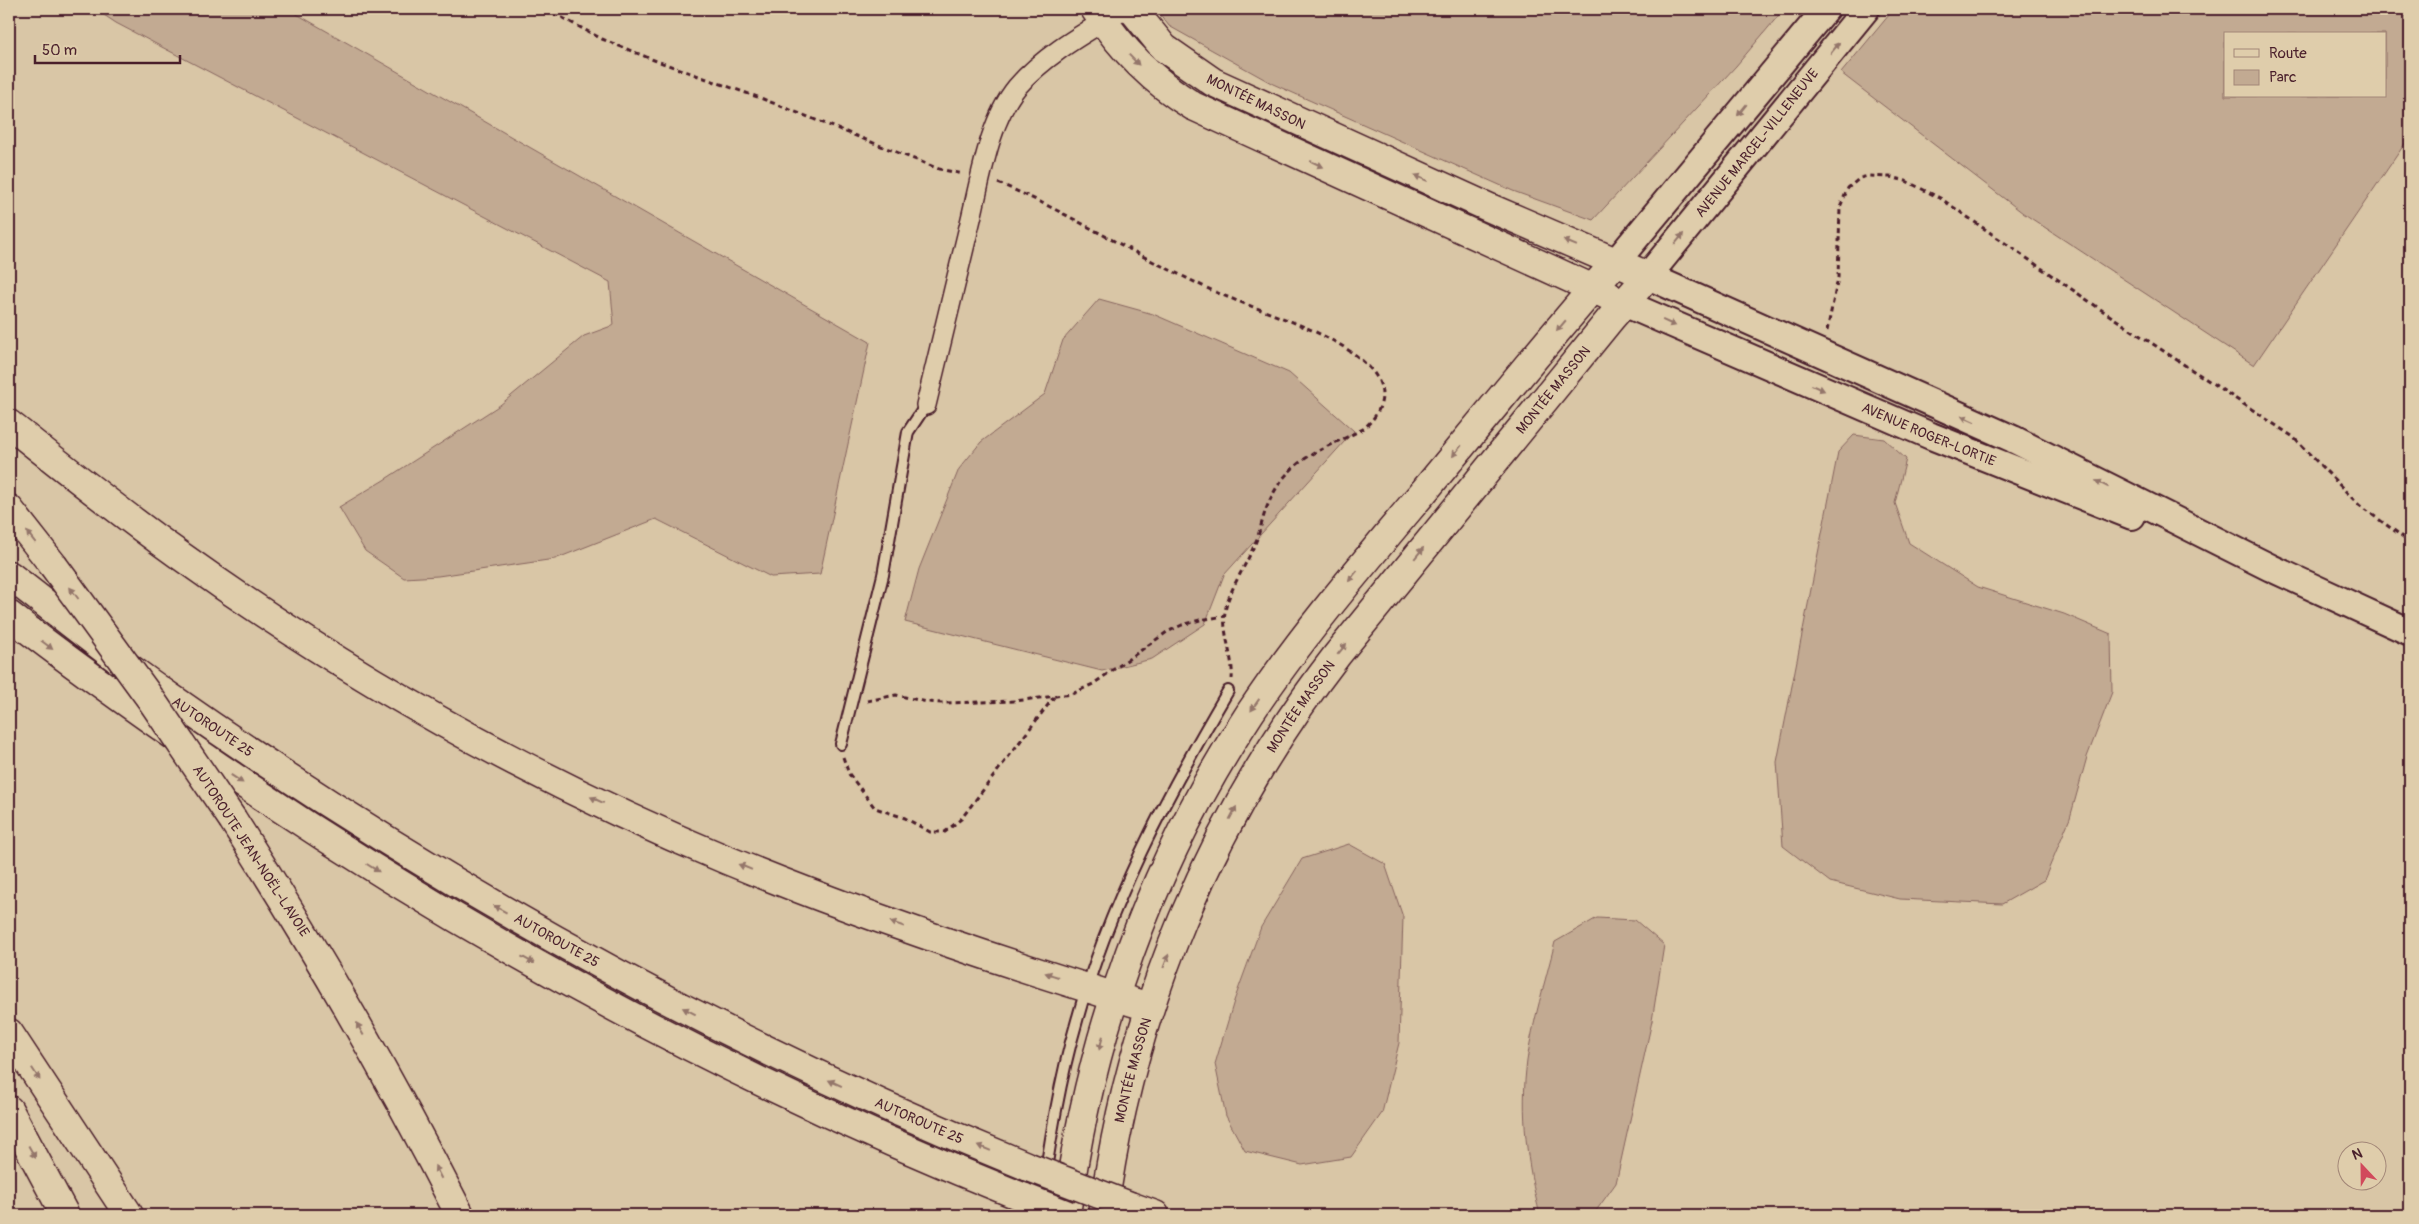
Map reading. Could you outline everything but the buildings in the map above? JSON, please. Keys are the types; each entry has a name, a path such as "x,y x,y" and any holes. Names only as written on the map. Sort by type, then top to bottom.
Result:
{"main road":[{"name":"MONTÉE MASSON","path":"1132,9 1164,48 1212,82 1322,134 1615,263"},
{"path":"1108,13 1115,38 1144,70 1192,106 1592,288"},
{"name":"AVENUE ROGER-LORTIE","path":"1615,263 1648,276"},
{"path":"1067,1215 1081,1124 1114,996 1144,916 1184,828 1212,775 1252,711 1346,584 1592,288 1615,263"},
{"name":"MONTÉE MASSON","path":"1103,1215 1122,1106 1149,1007 1182,920 1221,836 1250,784 1302,702 1391,588 1648,276"},
{"name":"AVENUE ROGER-LORTIE","path":"1592,288 1624,303"},
{"path":"9,424 102,498 172,549 284,625 404,699 530,767 652,826 780,881 971,950 1149,1007"},
{"name":"AUTOROUTE JEAN-NOËL-LAVOIE","path":"9,509 53,565 150,698 232,820 346,1004 406,1110 460,1215"},
{"name":"AUTOROUTE 25","path":"9,575 109,653 183,707 375,834 491,904 633,982 755,1045 911,1117 1029,1167 1142,1211"},
{"name":"AUTOROUTE 25","path":"9,615 167,731 298,821 417,896 503,946 634,1017 770,1086 1032,1206 1067,1215"},
{"path":"9,1033 129,1215"},
{"path":"9,1110 65,1215"}],"street":[{"path":"1615,263 1826,9"},
{"name":"AVENUE MARCEL-VILLENEUVE","path":"1648,276 1866,9"},
{"path":"926,405 981,178 1002,112 1016,88 1043,63 1108,13"},
{"name":"AVENUE ROGER-LORTIE","path":"1648,276 2013,439 2271,568 2410,632"},
{"name":"AVENUE ROGER-LORTIE","path":"1624,303 2003,466 2271,568"}],"lane":[{"path":"841,744 883,575 908,432 926,405"},
{"path":"1032,1206 1050,1145 1068,1057 1087,987 1123,890 1166,802 1228,691"}],"path":[{"path":"546,9 602,39 654,60 763,99 939,169 981,178 1009,188 1228,298 1298,323 1335,342 1361,360 1376,377 1383,392 1381,406 1372,422 1363,429 1301,460 1277,486 1265,512 1258,537 1226,607 1225,616 1232,672 1232,683 1228,691"},
{"path":"1821,354 1836,295 1839,221 1843,199 1854,184 1868,176 1890,177 1906,181 1940,198 2106,313 2292,436 2359,505 2410,542"},
{"path":"851,703 896,695 927,702 943,703 1015,701 1072,694 1093,684 1155,640 1182,625 1225,616"},
{"path":"841,744 844,763 849,774 875,808 905,818 922,829 936,833 944,832 961,819 1055,696"}],"green space":[{"path":"95,9 288,9 870,342 820,574 771,577 656,519 555,559 438,576 404,578 365,551 339,507 500,405 584,336 614,325 610,282 116,23"},
{"path":"1156,9 1784,9 1736,66 1593,220 1513,191 1273,84 1169,26"},
{"path":"1894,9 2410,9 2410,136 2254,365 2023,213 1841,73"},
{"path":"1099,299 1153,314 1289,373 1354,431 1224,575 1205,624 1152,659 1102,671 905,622 919,569 959,469 981,442 1045,394 1063,340"},
{"path":"1854,435 1884,439 1906,459 1895,503 1909,543 1978,587 2064,614 2111,634 2112,692 2087,757 2070,818 2044,880 2002,904 1900,899 1830,882 1783,846 1777,762 1838,452"},
{"path":"1349,844 1385,864 1403,917 1399,1043 1382,1113 1351,1157 1302,1165 1245,1151 1226,1116 1215,1064 1234,1001 1261,927 1302,859"},
{"path":"1597,918 1635,920 1664,945 1652,1021 1616,1183 1593,1215 1540,1215 1528,1158 1526,1138 1524,1100 1529,1047 1555,942"}]}
